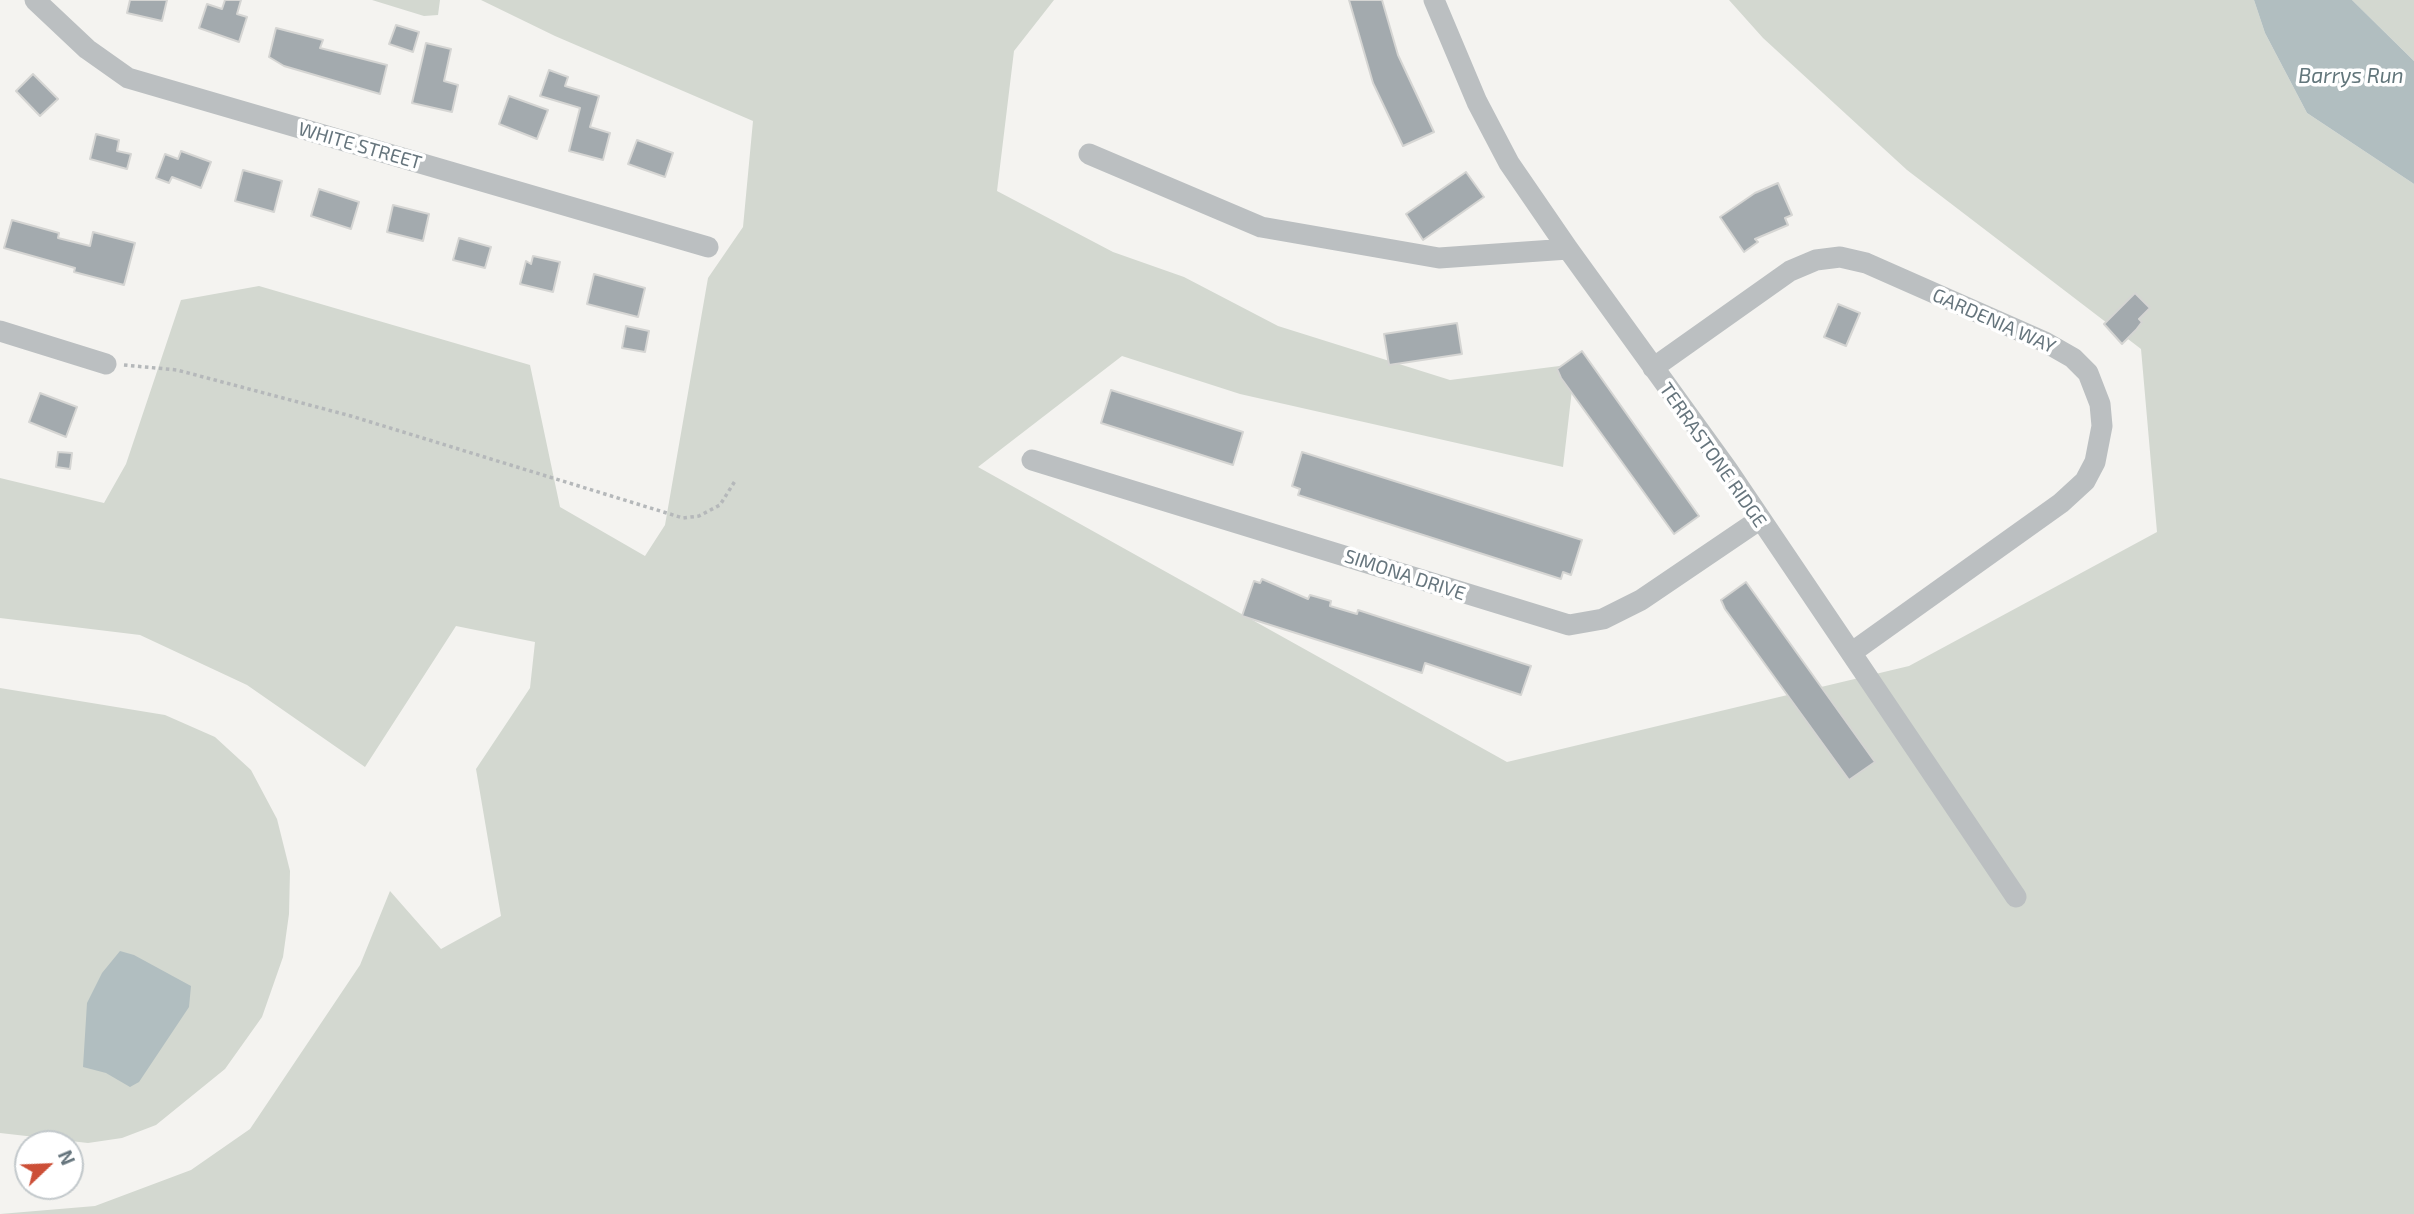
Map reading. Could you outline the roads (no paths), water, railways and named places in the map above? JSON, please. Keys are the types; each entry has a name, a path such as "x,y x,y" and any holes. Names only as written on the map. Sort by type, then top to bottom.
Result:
{"street":[{"name":"WHITE STREET","path":"35,0 87,49 128,78 708,247"},
{"name":"TERRASTONE RIDGE","path":"1434,0 1477,102 1509,163 1567,249 1727,470 2015,897"},
{"path":"1089,154 1261,227 1439,258 1567,249"},
{"name":"GARDENIA WAY","path":"1653,368 1790,271 1816,260 1840,257 1866,263 2045,342 2073,358 2088,373 2100,404 2102,426 2095,462 2085,481 2061,503 1851,653"},
{"path":"0,331 106,363"},
{"name":"SIMONA DRIVE","path":"1032,460 1569,625 1594,622 1631,605 1759,520"}],"water":[{"name":"Barrys Run","path":"2254,0 2352,0 2414,61 2414,184 2307,113 2265,33"},
{"path":"120,951 134,955 191,986 189,1007 139,1082 130,1087 106,1073 83,1067 87,1003 102,973"}]}
